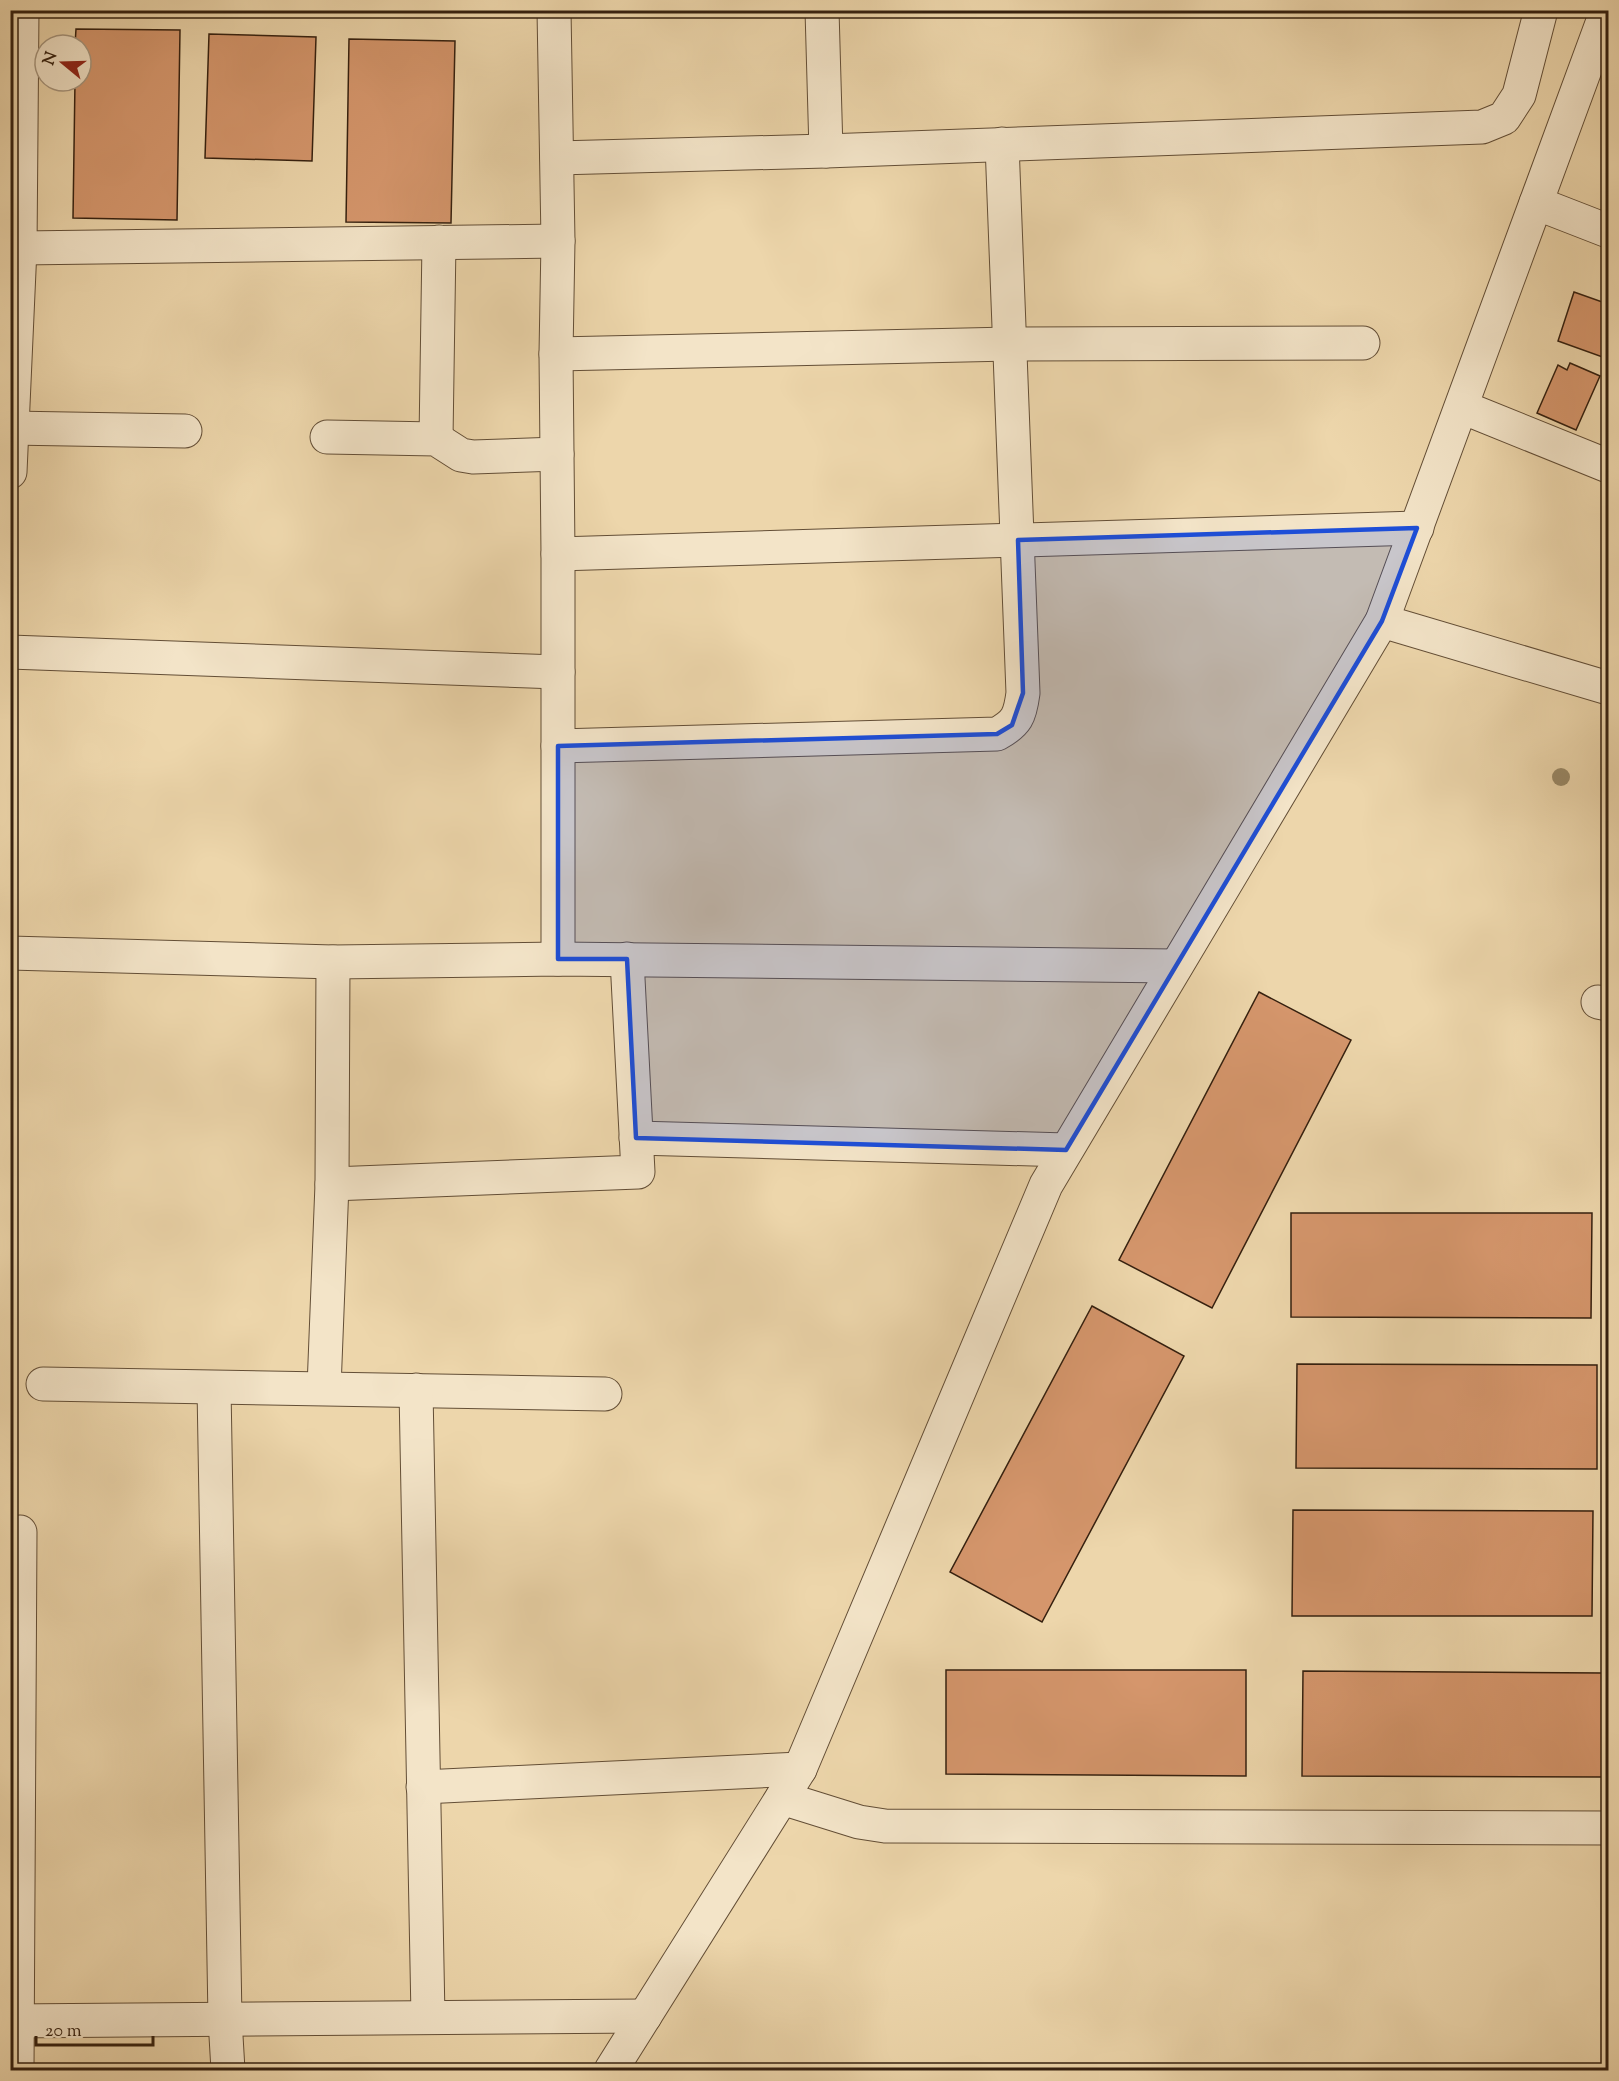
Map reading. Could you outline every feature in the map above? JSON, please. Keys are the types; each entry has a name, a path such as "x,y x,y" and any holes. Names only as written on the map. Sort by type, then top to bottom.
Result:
{"street":[{"path":"10,472 20,248 16,106 22,10"},
{"path":"554,10 558,241 556,354 558,959"},
{"path":"822,10 826,151"},
{"path":"556,158 826,151 1482,127 1504,118 1519,95 1541,10"},
{"path":"611,2070 800,1769 1046,1185 1382,621 1607,10"},
{"path":"558,746 997,734 1012,725 1021,710 1023,693 1002,144"},
{"path":"1536,203 1608,231"},
{"path":"20,248 558,241"},
{"path":"436,439 439,242"},
{"path":"556,354 1010,344 1363,343"},
{"path":"1462,407 1608,466"},
{"path":"11,428 185,431"},
{"path":"327,436 436,439 461,455 473,457 557,454"},
{"path":"558,554 1417,528"},
{"path":"1382,621 1608,688"},
{"path":"10,652 558,672"},
{"path":"10,953 333,962 627,959 1176,966"},
{"path":"332,1184 638,1172 627,959"},
{"path":"324,1388 332,1184 333,962"},
{"path":"636,1138 1066,1150"},
{"path":"43,1384 605,1394"},
{"path":"214,1388 225,2019 228,2070"},
{"path":"416,1390 428,2017"},
{"path":"17,2070 14,2021 20,1532"},
{"path":"423,1786 800,1769"},
{"path":"782,1798 859,1822 885,1826 1608,1828"},
{"path":"14,2021 645,2016"}],"highlighted area":[{"path":"1417,528 1382,621 1066,1150 636,1138 627,959 558,959 558,746 997,734 1012,725 1023,693 1018,540"}],"building":[{"path":"76,29 180,30 177,220 73,218 75,93 93,93 93,33 76,33"},
{"path":"209,34 316,37 312,161 205,158"},
{"path":"349,39 455,41 451,223 346,222"},
{"path":"1574,292 1608,304 1608,359 1558,341"},
{"path":"1570,363 1600,376 1576,430 1537,413 1558,365 1567,370"},
{"path":"1259,992 1351,1040 1212,1308 1119,1260"},
{"path":"1291,1213 1592,1213 1591,1318 1291,1317"},
{"path":"1092,1306 1184,1356 1042,1622 950,1572"},
{"path":"1297,1364 1597,1365 1597,1469 1296,1468"},
{"path":"1293,1510 1593,1511 1592,1616 1292,1616"},
{"path":"946,1670 1246,1670 1246,1776 946,1774"},
{"path":"1303,1671 1603,1673 1603,1777 1302,1776"}]}
